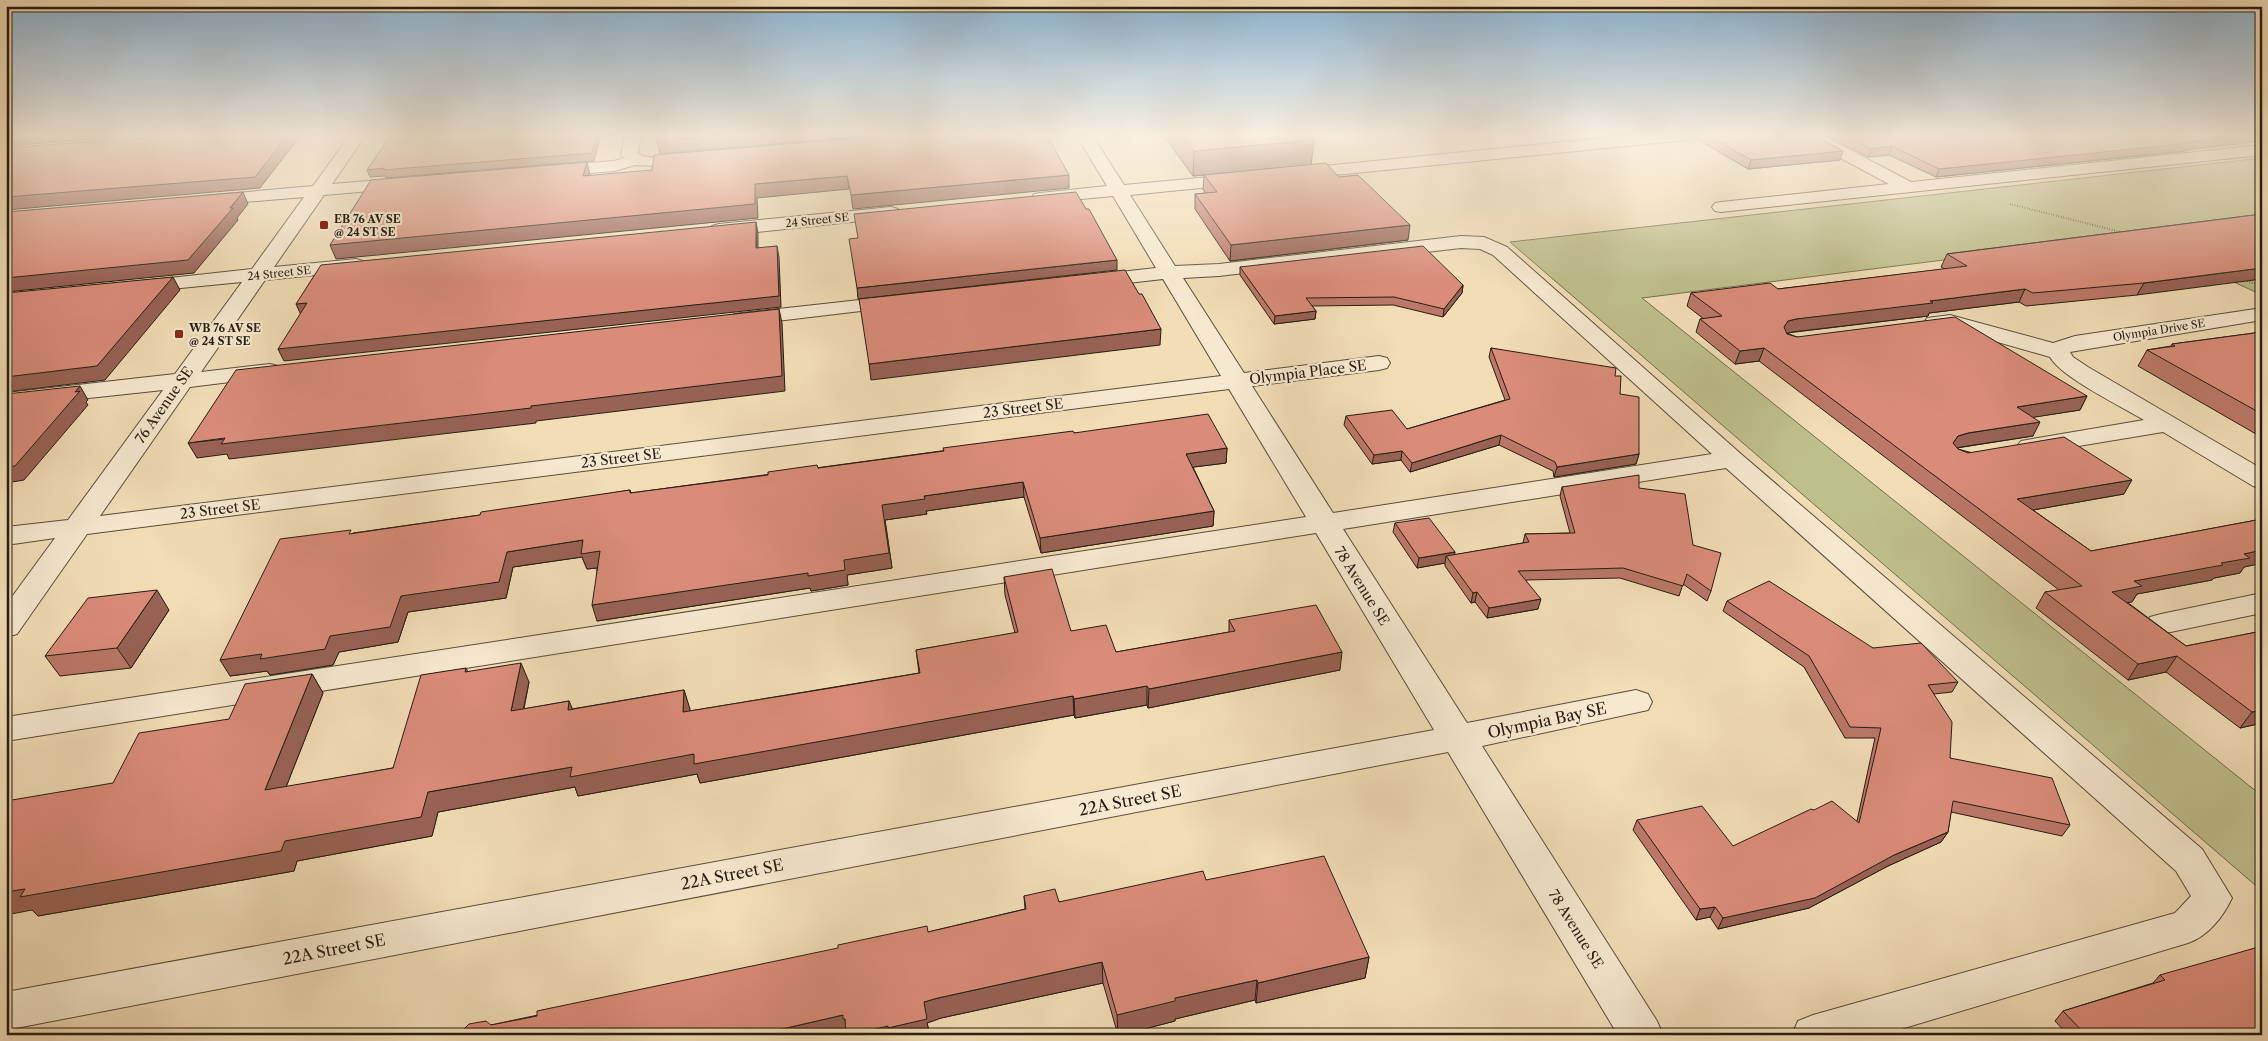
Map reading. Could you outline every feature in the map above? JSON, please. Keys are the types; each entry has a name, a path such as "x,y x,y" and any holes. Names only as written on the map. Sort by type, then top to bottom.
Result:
{"street":[{"name":"76 Avenue SE","path":"6,626 324,184"},
{"path":"192,201 399,184"},
{"name":"78 Avenue SE","path":"1115,184 1323,523 1642,1035"},
{"path":"1020,200 1192,184"},
{"path":"1902,184 1910,188"},
{"path":"1721,207 1951,184"},
{"name":"24 Street SE","path":"703,232 911,211"},
{"path":"1072,283 1170,272 1219,270 1460,242 1484,243 1500,250 1732,459 2189,860 2213,898 2188,926 1813,1035"},
{"name":"24 Street SE","path":"122,288 376,264"},
{"path":"725,321 913,301"},
{"name":"Olympia Drive SE","path":"2059,352 2062,347 2075,343 2262,314"},
{"path":"1911,326 1950,321 2059,352 2064,360 2080,372 2165,424 2255,471"},
{"name":"Olympia Place SE","path":"1237,381 1379,363"},
{"path":"6,400 290,369"},
{"name":"23 Street SE","path":"6,536 1237,381"},
{"path":"2010,449 2165,424"},
{"path":"6,729 1732,459"},
{"path":"2162,624 2262,603"},
{"name":"Olympia Bay SE","path":"1457,738 1636,702"},
{"name":"22A Street SE","path":"6,1011 1457,738"}],"path":[{"path":"2002,202 2134,235"},
{"path":"2240,278 2262,288"}],"green space":[{"path":"2033,184 2262,184 2262,295 2134,236 1642,298 2262,796 2262,891 1510,242"}],"building":[{"path":"6,184 173,184 6,197"},
{"path":"369,184 760,184 755,184 755,204 330,245"},
{"path":"849,184 975,184 851,195"},
{"path":"1211,184 1367,184 1410,225 1231,245 1195,194 1217,192"},
{"path":"243,192 230,208 233,208 188,260 6,278 6,212"},
{"path":"1076,192 1086,209 1089,209 1117,260 857,288 849,239 858,238 854,214"},
{"path":"2262,214 2262,268 2144,283 2033,293 2025,289 1930,301 1933,303 1796,319 1788,321 1784,327 1787,334 1797,337 1955,317 2087,396 2017,407 2040,422 1968,433 1958,436 1953,443 1958,449 1968,453 2064,437 2132,480 2017,499 2091,551 2262,519 2262,550 2244,554 2250,558 2221,563 2223,565 2134,581 2142,586 2112,592 2186,646 2262,631 2262,710 2252,712 2177,656 2138,664 2045,592 2082,586 1764,348 1740,351 1700,319 1722,316 1691,293 1770,283 1778,289 1967,266 1947,254"},
{"path":"756,222 756,248 777,246 779,296 278,349 307,303 296,304 321,265"},
{"path":"1423,246 1463,285 1444,309 1394,297 1306,298 1316,311 1275,316 1240,267"},
{"path":"1125,270 1139,294 1142,294 1161,329 869,364 859,299"},
{"path":"173,277 97,366 6,377 6,293"},
{"path":"779,309 782,376 531,406 531,408 221,444 225,438 188,443 236,370"},
{"path":"2262,332 2262,414 2147,350 2175,346 2172,344"},
{"path":"1491,348 1616,368 1615,376 1621,376 1620,394 1639,397 1639,454 1557,467 1555,462 1501,435 1412,463 1402,451 1374,455 1346,416 1392,410 1407,429 1510,399"},
{"path":"80,386 75,392 80,391 15,466 6,467 6,394"},
{"path":"1208,414 1227,448 1186,454 1214,511 1040,538 1023,482 924,496 925,499 882,505 889,553 844,560 845,570 808,576 808,573 592,605 600,551 581,554 583,540 507,552 499,582 401,596 390,627 330,636 325,649 260,659 262,654 220,660 280,539 351,530 349,534 630,490 630,493 768,475 768,472 817,465 818,468 944,451 943,448 1073,431 1074,433"},
{"path":"1639,475 1639,488 1685,494 1693,545 1721,553 1711,591 1687,574 1683,586 1623,568 1518,571 1541,599 1489,608 1477,592 1473,593 1446,556 1529,542 1525,534 1575,533 1562,487"},
{"path":"1429,518 1455,552 1419,558 1395,523"},
{"path":"1052,569 1071,631 1106,625 1116,652 1235,631 1229,620 1316,605 1342,652 1149,689 1147,686 1074,699 1073,696 694,764 694,754 570,777 572,767 428,792 421,817 285,841 281,851 20,897 25,889 6,892 6,801 113,783 139,733 229,719 245,684 312,674 265,790 393,768 421,675 466,668 465,672 521,663 511,711 569,701 568,710 684,690 683,712 831,688 920,673 916,650 1018,632 1004,577"},
{"path":"1769,581 1873,648 1921,643 1958,682 1928,685 1952,722 1950,758 2052,778 2070,825 1953,801 1948,832 1894,855 1815,898 1723,918 1715,907 1700,909 1637,820 1702,806 1733,846 1832,801 1859,823 1881,728 1850,727 1809,656 1727,601"},
{"path":"157,590 117,648 45,656 88,598"},
{"path":"1324,856 1369,957 1258,983 1257,980 1175,998 1175,1001 1117,1015 1102,962 924,1002 927,1019 850,1035 846,1035 843,1015 756,1035 458,1035 469,1024 486,1021 491,1025 537,1016 537,1011 838,948 838,945 927,926 928,932 1026,909 1024,896 1055,889 1059,902 1203,871 1206,880"},
{"path":"2262,946 2262,1035 2086,1035 2063,1011 2165,980 2160,975"},
{"path":"1991,1032 1993,1035 1982,1035"}],"place":[{"name":"EB 76 AV SE @ 24 ST SE","path":"324,225"},
{"name":"WB 76 AV SE @ 24 ST SE","path":"179,334"}]}
